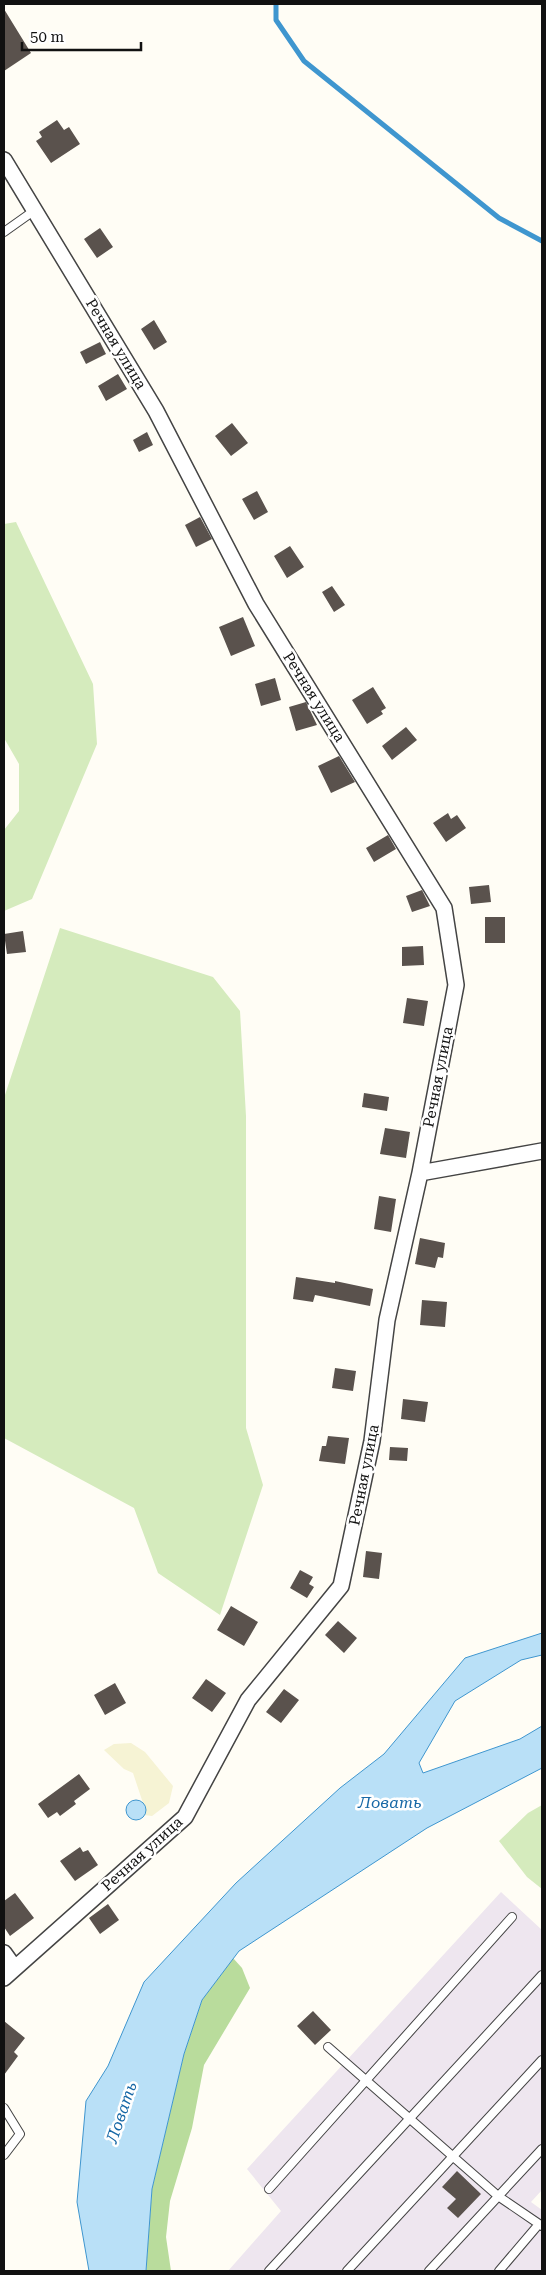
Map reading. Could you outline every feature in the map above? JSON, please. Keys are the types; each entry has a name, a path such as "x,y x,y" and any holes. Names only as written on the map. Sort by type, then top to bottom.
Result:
{"street":[{"name":"Речная улица","path":"4,160 156,411 256,604 444,908 456,984 420,1173 387,1320 372,1441 341,1586 248,1700 184,1818 9,1972"},
{"path":"420,1173 542,1151"},
{"path":"4,1953 9,1972"}],"lane":[{"path":"4,232 36,210"},
{"path":"269,2189 512,1917"},
{"path":"269,2271 542,1975"},
{"path":"328,2047 498,2196 541,2225 499,2271"},
{"path":"347,2271 542,2060"},
{"path":"4,2108 20,2134 4,2155"},
{"path":"429,2271 542,2148"}],"shaded area":[{"path":"131,1743 145,1752 173,1786 169,1803 152,1816 144,1815 144,1806 133,1773 124,1769 104,1750 114,1744"},
{"path":"501,1892 542,1930 542,2190 531,2202 542,2210 542,2271 228,2271 281,2211 247,2169"}],"green space":[{"path":"16,522 93,684 97,744 32,899 4,911 4,830 19,811 19,764 4,738 4,524"},
{"path":"60,928 213,977 240,1011 246,1116 246,1428 263,1485 220,1615 158,1573 134,1508 4,1438 4,1098"},
{"path":"542,1805 542,1889 527,1877 499,1841 528,1813"},
{"path":"233,1958 242,1968 250,1988 204,2065 192,2128 170,2201 166,2237 171,2271 146,2271 152,2189 184,2054 202,2000"}],"water":[{"name":"Ловать","path":"542,1633 542,1655 521,1660 455,1701 419,1763 423,1773 520,1739 542,1726 542,1768 427,1828 239,1951 202,2000 184,2054 152,2189 146,2271 89,2271 77,2202 86,2101 108,2066 144,1982 236,1883 340,1788 384,1754 465,1658"},
{"path":"132,1800 140,1800 146,1806 146,1814 140,1820 132,1820 126,1814 126,1806"}],"building":[{"path":"4,9 31,53 4,71"},
{"path":"57,120 64,130 69,127 80,144 51,163 36,141 42,137 39,132"},
{"path":"100,228 113,247 97,258 84,239"},
{"path":"154,320 167,342 154,350 141,329"},
{"path":"100,342 106,354 86,364 80,352"},
{"path":"118,374 127,389 106,401 98,386"},
{"path":"232,423 248,443 231,456 215,436"},
{"path":"147,432 153,445 139,452 133,440"},
{"path":"257,491 268,512 254,520 242,499"},
{"path":"200,517 212,539 196,547 185,525"},
{"path":"290,546 304,567 287,578 274,556"},
{"path":"332,586 345,605 334,612 322,592"},
{"path":"243,617 255,646 231,656 219,627"},
{"path":"275,678 281,700 261,706 255,684"},
{"path":"373,687 386,708 381,711 383,714 367,724 352,700"},
{"path":"306,702 317,725 296,731 289,707"},
{"path":"406,727 417,740 392,760 382,746"},
{"path":"339,756 355,782 331,793 318,766"},
{"path":"448,813 451,819 457,815 466,828 446,842 433,823"},
{"path":"388,835 396,849 374,862 366,848"},
{"path":"489,885 491,902 471,904 469,887"},
{"path":"422,890 430,906 412,912 406,896"},
{"path":"485,917 505,917 505,943 485,943"},
{"path":"23,931 26,952 7,954 4,934"},
{"path":"423,946 424,965 402,966 402,947"},
{"path":"407,998 428,1001 424,1026 403,1023"},
{"path":"364,1093 389,1097 387,1111 362,1107"},
{"path":"385,1128 410,1132 406,1158 380,1154"},
{"path":"379,1196 396,1199 391,1232 374,1229"},
{"path":"420,1238 445,1243 443,1258 438,1257 435,1268 415,1264"},
{"path":"296,1277 335,1283 335,1281 373,1289 370,1306 315,1295 313,1302 293,1299"},
{"path":"422,1300 447,1302 445,1327 420,1325"},
{"path":"335,1368 356,1371 353,1391 332,1388"},
{"path":"403,1399 428,1402 425,1422 401,1419"},
{"path":"328,1436 349,1438 345,1464 319,1461 322,1446 326,1446"},
{"path":"390,1447 408,1448 407,1461 389,1460"},
{"path":"366,1551 382,1553 379,1579 363,1577"},
{"path":"300,1570 313,1577 309,1584 314,1587 307,1598 290,1588"},
{"path":"231,1606 258,1622 244,1646 217,1630"},
{"path":"338,1621 357,1638 344,1653 325,1635"},
{"path":"206,1679 226,1693 212,1712 192,1698"},
{"path":"115,1683 126,1703 105,1715 94,1695"},
{"path":"284,1689 299,1700 281,1723 266,1712"},
{"path":"79,1774 90,1789 74,1801 76,1804 60,1816 57,1812 48,1818 38,1804"},
{"path":"80,1847 83,1852 88,1850 98,1865 75,1881 60,1861"},
{"path":"15,1893 34,1918 10,1936 4,1927 4,1901"},
{"path":"108,1904 119,1920 100,1934 89,1918"},
{"path":"313,2011 331,2030 315,2045 297,2026"},
{"path":"4,2021 25,2038 14,2052 18,2056 4,2075"},
{"path":"457,2171 481,2194 458,2218 447,2208 456,2199 442,2187"}],"waterway":[{"path":"276,4 276,20 304,61 499,218 542,241"}]}
